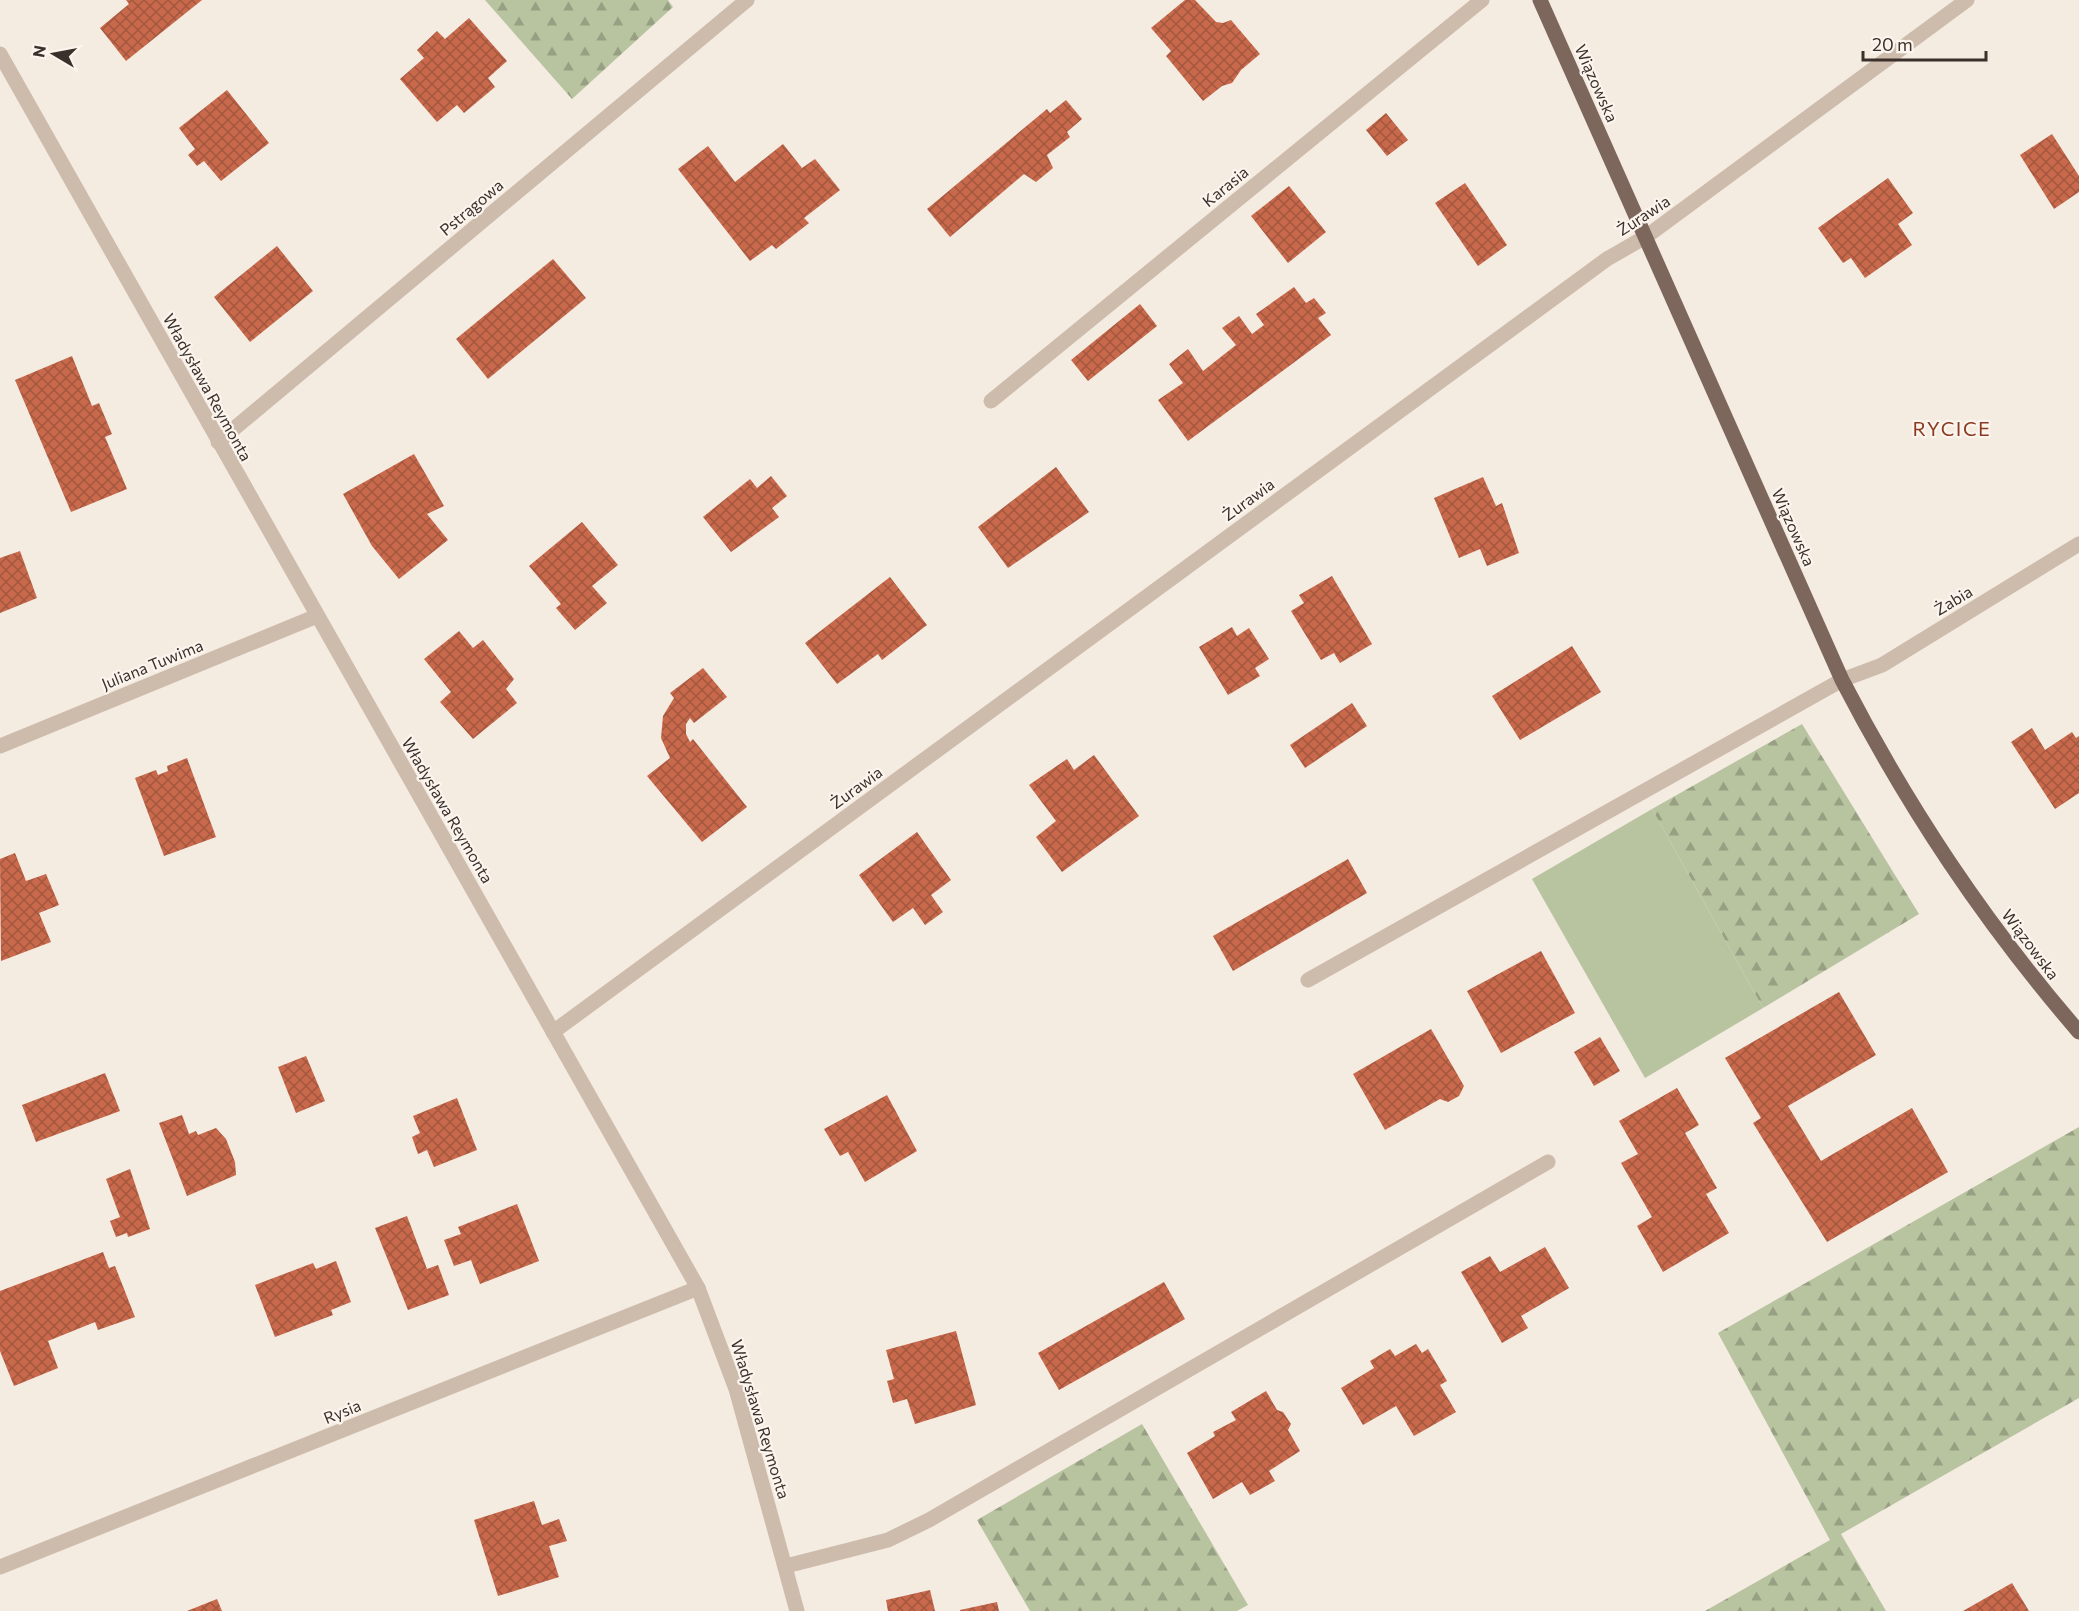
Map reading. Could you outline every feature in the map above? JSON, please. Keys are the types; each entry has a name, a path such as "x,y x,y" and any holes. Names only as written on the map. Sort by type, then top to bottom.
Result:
{"main road":[{"name":"Wiązowska","path":"1540,0 1647,236 1842,680 1918,817 1965,887 2035,981 2079,1032"}],"street":[{"name":"Pstrągowa","path":"218,442 747,0"},
{"name":"Karasia","path":"991,401 1482,0"},
{"name":"Żurawia","path":"553,1032 1597,266 1647,236 1967,0"},
{"name":"Władysława Reymonta","path":"0,54 698,1288 735,1389 797,1611"},
{"name":"Żabia","path":"1308,980 1842,680 1882,664 2079,544"},
{"name":"Juliana Tuwima","path":"0,746 317,616"},
{"path":"786,1566 888,1540 929,1520 1548,1162"},
{"name":"Rysia","path":"0,1567 698,1288"}],"green space":[{"path":"485,0 668,0 673,7 572,99"},
{"path":"1802,724 1919,914 1763,1008 1652,809"},
{"path":"1652,809 1763,1008 1645,1078 1532,879"},
{"path":"2079,1127 2079,1398 1841,1534 1886,1611 1705,1611 1830,1540 1718,1333"},
{"path":"1142,1424 1248,1605 1237,1611 1030,1611 977,1520"}],"building":[{"path":"126,0 202,0 126,61 100,28 129,4"},
{"path":"1185,0 1195,0 1216,22 1223,23 1231,20 1260,54 1241,70 1232,83 1222,86 1203,101 1166,56 1171,51 1151,28"},
{"path":"469,18 507,61 488,78 495,87 464,113 457,105 437,122 400,79 424,58 417,50 437,31 445,39"},
{"path":"227,90 269,143 221,181 204,161 197,166 188,155 195,149 179,128"},
{"path":"1066,100 1082,119 1067,132 1070,137 1047,155 1053,168 1036,182 1024,174 950,237 927,209 1047,109 1050,113"},
{"path":"1386,113 1408,140 1387,156 1366,130"},
{"path":"2052,134 2079,176 2079,192 2054,209 2020,155"},
{"path":"783,144 802,168 815,159 840,190 804,218 809,223 776,249 772,245 750,261 678,169 708,146 735,182"},
{"path":"1888,178 1913,213 1898,224 1912,245 1865,278 1851,258 1843,263 1818,228"},
{"path":"1465,183 1507,245 1478,266 1435,203"},
{"path":"1289,186 1326,232 1288,263 1251,216"},
{"path":"277,246 313,291 250,342 214,297"},
{"path":"553,259 586,298 488,379 456,339"},
{"path":"1294,287 1306,303 1314,298 1326,313 1318,318 1331,335 1188,441 1158,400 1183,383 1169,364 1188,349 1203,371 1236,345 1222,328 1239,316 1252,334 1264,325 1256,314"},
{"path":"1140,304 1157,326 1088,381 1071,360"},
{"path":"72,356 92,406 99,403 112,434 105,437 127,489 71,512 15,380"},
{"path":"414,454 444,506 427,514 448,540 399,579 372,546 343,494"},
{"path":"1056,467 1089,512 1008,568 978,527"},
{"path":"771,476 787,496 772,508 779,517 731,552 703,517 750,479 757,488"},
{"path":"1483,477 1496,506 1502,503 1519,553 1487,566 1480,549 1459,558 1434,498"},
{"path":"582,522 618,565 592,586 607,603 575,630 556,608 561,604 529,566"},
{"path":"20,551 37,598 0,613 0,558"},
{"path":"1332,576 1372,644 1340,663 1334,653 1321,660 1291,611 1304,603 1299,595"},
{"path":"890,577 927,625 882,660 878,654 837,684 805,643"},
{"path":"1232,627 1237,636 1249,628 1269,659 1255,668 1260,676 1228,695 1199,647"},
{"path":"459,631 473,648 483,640 514,679 506,689 517,703 473,739 440,702 451,692 424,659"},
{"path":"1572,646 1601,692 1520,740 1492,696"},
{"path":"703,668 727,697 694,723 690,718 686,724 686,734 690,742 693,739 747,807 702,842 647,776 670,758 661,738 663,716 674,698 670,693"},
{"path":"1352,703 1367,726 1305,768 1290,745"},
{"path":"2032,728 2045,750 2072,732 2076,738 2079,736 2079,793 2055,809 2011,742"},
{"path":"1094,755 1139,816 1062,872 1036,837 1056,821 1029,785 1067,759 1074,770"},
{"path":"187,758 216,837 164,856 135,778 156,770 158,775 168,771 167,766"},
{"path":"917,832 951,880 931,895 943,912 925,925 913,908 893,922 859,875"},
{"path":"15,853 26,881 46,874 59,905 39,913 51,942 1,961 0,859"},
{"path":"1348,859 1367,893 1233,971 1213,936"},
{"path":"1541,951 1575,1013 1501,1053 1467,991"},
{"path":"1839,992 1876,1055 1788,1106 1821,1161 1912,1108 1948,1172 1827,1242 1753,1123 1761,1118 1725,1058"},
{"path":"1431,1029 1464,1086 1459,1096 1448,1102 1440,1099 1385,1130 1353,1074"},
{"path":"1600,1037 1620,1071 1594,1086 1574,1052"},
{"path":"306,1056 325,1101 296,1113 278,1067"},
{"path":"105,1073 120,1111 36,1142 22,1105"},
{"path":"1677,1088 1699,1125 1685,1133 1717,1188 1706,1194 1729,1233 1663,1272 1637,1226 1652,1217 1621,1163 1638,1154 1619,1121"},
{"path":"887,1095 917,1151 865,1182 848,1152 840,1156 824,1129"},
{"path":"457,1098 477,1150 434,1167 427,1150 418,1154 412,1137 420,1133 413,1116"},
{"path":"182,1115 189,1134 196,1131 198,1135 216,1128 226,1139 235,1162 236,1175 187,1196 159,1123"},
{"path":"130,1169 150,1229 128,1237 127,1233 116,1237 110,1221 120,1217 106,1179"},
{"path":"517,1204 539,1261 480,1284 471,1260 454,1266 444,1240 461,1234 458,1227"},
{"path":"407,1216 427,1269 438,1265 449,1295 408,1310 375,1228"},
{"path":"1545,1247 1569,1288 1521,1316 1528,1328 1502,1343 1461,1272 1490,1256 1500,1272"},
{"path":"103,1252 109,1268 115,1266 135,1317 98,1330 95,1322 48,1341 58,1368 14,1386 0,1351 0,1291"},
{"path":"336,1261 351,1302 331,1310 333,1315 275,1337 255,1285 313,1263 316,1269"},
{"path":"1164,1282 1185,1319 1059,1390 1038,1353"},
{"path":"956,1331 976,1405 915,1424 907,1399 893,1403 887,1381 894,1379 886,1350"},
{"path":"1416,1344 1422,1353 1428,1349 1447,1381 1440,1385 1456,1412 1414,1436 1396,1406 1363,1425 1341,1388 1374,1368 1370,1361 1390,1349 1395,1356"},
{"path":"1266,1391 1277,1410 1283,1412 1291,1424 1288,1430 1300,1451 1269,1471 1275,1481 1250,1495 1242,1482 1213,1499 1187,1453 1215,1436 1213,1432 1236,1420 1231,1412"},
{"path":"534,1501 542,1525 559,1519 567,1541 549,1546 559,1577 498,1596 474,1520"},
{"path":"2012,1583 2029,1611 1963,1611"},
{"path":"930,1590 935,1611 888,1611 886,1600"},
{"path":"217,1599 222,1611 187,1611"},
{"path":"997,1602 999,1611 960,1611 960,1610"}],"district":[{"name":"RYCICE","path":"1952,428"}]}
